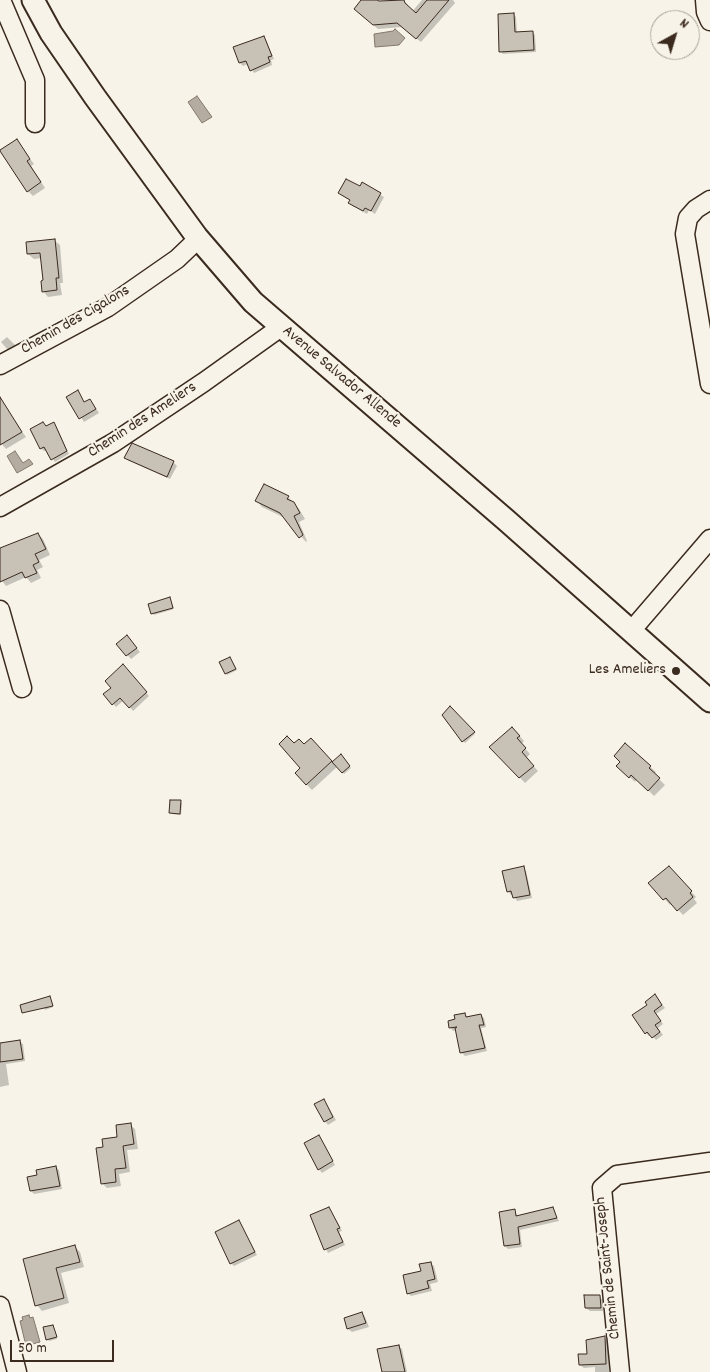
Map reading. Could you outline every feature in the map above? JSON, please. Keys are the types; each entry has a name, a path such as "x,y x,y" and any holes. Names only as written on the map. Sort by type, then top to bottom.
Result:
{"main road":[{"name":"Avenue Salvador Allende","path":"34,0 51,33 95,97 198,239 253,302 370,401 710,702"}],"street":[{"path":"1,0 35,80 36,123"},
{"path":"705,0 706,12 710,20"},
{"path":"710,200 696,209 688,218 685,234 710,384"},
{"name":"Chemin des Cigalons","path":"0,365 108,307 176,259 198,239"},
{"name":"Chemin des Ameliers","path":"0,507 113,443 204,382 281,327"},
{"path":"631,631 710,539"},
{"path":"0,610 22,688"},
{"name":"Chemin de Saint-Joseph","path":"620,1372 602,1188 616,1175 710,1162"},
{"path":"0,1306 17,1372"}],"shaded area":[{"path":"395,29 405,38 399,45 375,47 374,34"},
{"path":"197,96 212,117 202,123 188,102"},
{"path":"15,451 23,463 29,459 33,464 17,473 7,456"},
{"path":"29,1315 30,1318 33,1317 40,1342 26,1346 20,1321 23,1320 22,1317"}],"building":[{"path":"361,0 404,0 416,13 427,0 449,0 416,39 397,23 373,25 354,9"},
{"path":"514,13 515,32 533,31 534,50 499,52 498,14"},
{"path":"264,36 272,56 268,57 270,62 250,71 246,61 239,63 233,47"},
{"path":"17,139 30,159 27,161 41,182 27,192 0,151"},
{"path":"346,179 360,186 362,182 381,193 371,211 365,208 363,211 348,203 350,200 338,193"},
{"path":"55,239 59,278 56,278 57,290 42,292 41,281 43,280 40,253 27,254 26,242"},
{"path":"78,390 84,402 90,399 96,409 79,419 66,397"},
{"path":"0,397 22,432 0,445"},
{"path":"43,422 46,426 54,422 67,451 51,460 44,447 40,449 30,429"},
{"path":"132,443 174,461 167,477 124,458"},
{"path":"264,484 289,496 287,499 294,502 300,513 294,516 303,535 299,538 280,513 255,501"},
{"path":"38,533 46,549 35,554 39,562 33,565 37,573 25,578 22,572 0,582 0,548"},
{"path":"170,597 173,608 151,614 148,604"},
{"path":"127,635 137,648 126,656 116,644"},
{"path":"230,657 236,669 225,674 219,662"},
{"path":"123,664 147,692 129,708 120,698 112,705 103,694 111,688 105,681"},
{"path":"450,706 475,732 462,742 442,715"},
{"path":"512,727 520,736 517,738 526,748 522,752 534,766 519,778 489,747"},
{"path":"287,736 294,743 299,739 304,744 311,738 332,761 306,785 295,773 300,768 279,744"},
{"path":"625,743 651,766 649,768 660,778 648,791 631,775 629,778 616,766 620,762 614,756"},
{"path":"341,754 350,766 342,773 332,762"},
{"path":"170,800 181,800 180,814 169,813"},
{"path":"524,866 530,895 513,898 511,891 507,892 502,871"},
{"path":"669,866 692,891 690,893 693,897 677,911 666,898 663,900 648,883"},
{"path":"655,994 662,1005 654,1011 661,1021 655,1025 660,1032 652,1038 647,1032 645,1034 632,1015 647,1005 645,1002"},
{"path":"50,996 53,1006 22,1013 20,1005"},
{"path":"465,1013 466,1017 481,1014 484,1025 479,1025 485,1048 460,1053 455,1028 457,1027 449,1028 448,1021 455,1019 454,1015"},
{"path":"20,1040 23,1059 0,1062 0,1043"},
{"path":"324,1099 333,1117 324,1122 314,1104"},
{"path":"131,1123 134,1144 123,1146 126,1168 115,1169 116,1182 101,1184 96,1148 103,1147 102,1139 117,1137 116,1125"},
{"path":"319,1135 333,1161 318,1170 304,1143"},
{"path":"56,1166 60,1186 30,1191 27,1177 37,1175 36,1170"},
{"path":"329,1207 340,1228 337,1229 343,1242 324,1250 310,1215"},
{"path":"553,1207 557,1218 518,1227 520,1244 504,1246 499,1212 515,1209 516,1216"},
{"path":"239,1220 255,1252 230,1264 215,1232"},
{"path":"75,1245 80,1262 56,1268 64,1298 35,1306 23,1259"},
{"path":"431,1262 435,1279 427,1281 429,1288 407,1294 403,1275 421,1271 419,1264"},
{"path":"584,1295 600,1295 601,1308 585,1308"},
{"path":"362,1312 366,1323 347,1329 344,1318"},
{"path":"53,1325 57,1337 46,1340 43,1327"},
{"path":"605,1336 606,1364 579,1365 578,1354 587,1354 586,1340"},
{"path":"399,1345 405,1372 382,1372 377,1349"}],"place":[{"name":"Les Ameliers","path":"676,671"}]}
